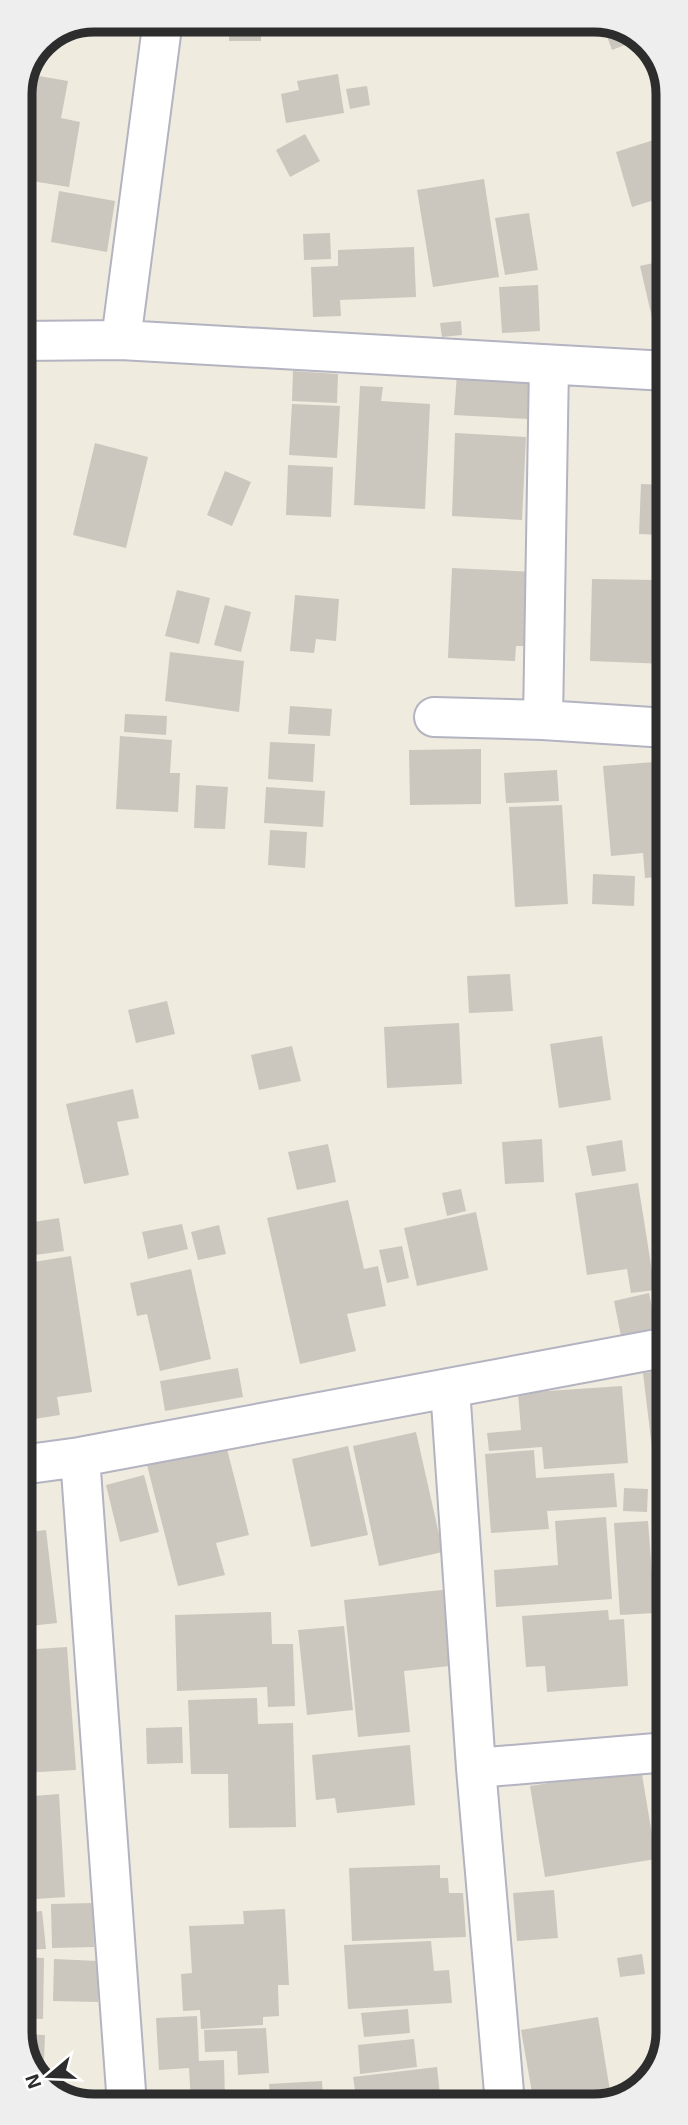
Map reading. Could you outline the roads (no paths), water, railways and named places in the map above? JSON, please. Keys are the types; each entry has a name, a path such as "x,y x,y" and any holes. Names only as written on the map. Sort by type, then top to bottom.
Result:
{"street":[{"path":"121,340 161,32"},
{"path":"32,341 121,340 656,370"},
{"path":"543,720 549,365"},
{"path":"434,717 656,727"},
{"path":"32,1464 80,1457 656,1349"},
{"path":"450,1388 476,1768 504,2094"},
{"path":"80,1457 126,2093"},
{"path":"476,1768 656,1753"}]}
